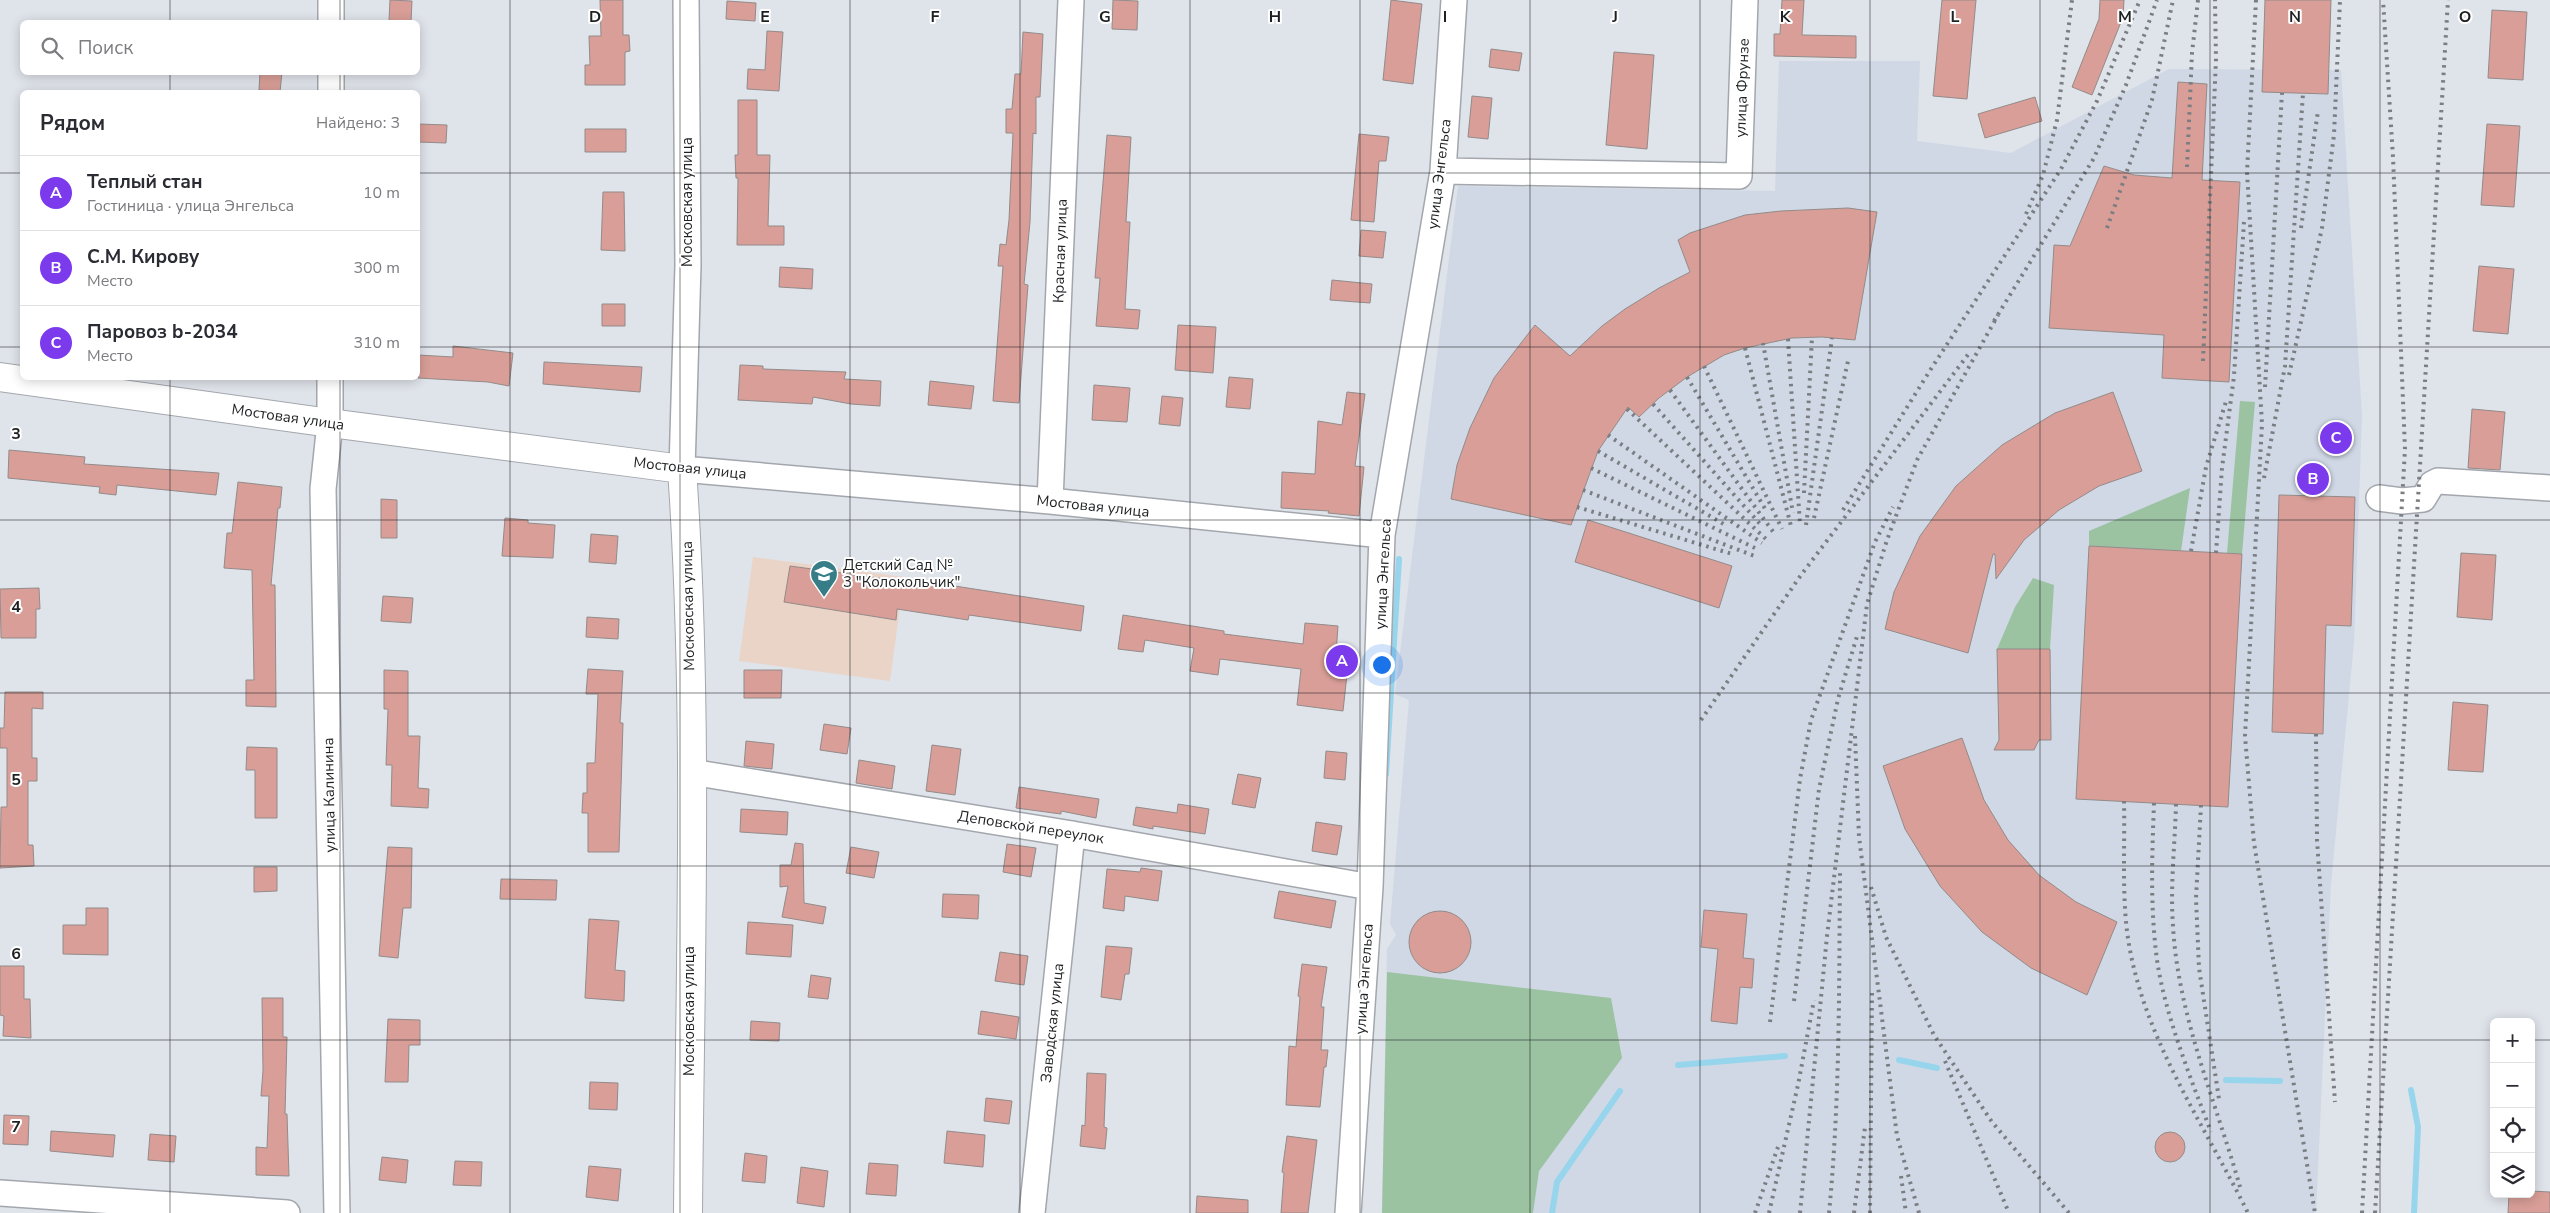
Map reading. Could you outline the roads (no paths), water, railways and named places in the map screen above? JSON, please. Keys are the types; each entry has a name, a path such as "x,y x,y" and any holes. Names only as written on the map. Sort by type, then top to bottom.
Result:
{"main road":[{"name":"Мостовая улица","path":"0,377 20,380"},
{"name":"Мостовая улица","path":"22,380 682,469"},
{"name":"Московская улица","path":"682,469 686,536 691,772 688,1213"}],"street":[{"path":"331,20 332,0"},
{"name":"Московская улица","path":"682,469 688,265 686,0"},
{"name":"Красная улица","path":"1050,501 1071,0"},
{"name":"улица Энгельса","path":"1348,1213 1370,887 1382,535 1442,171 1454,0"},
{"name":"улица Фрунзе","path":"1442,171 1739,176 1745,0"},
{"path":"331,75 331,90"},
{"name":"улица Калинина","path":"330,380 330,423 323,489 337,1213"},
{"name":"Мостовая улица","path":"682,469 1050,501 1382,535"},
{"path":"2379,498 2402,501 2423,499 2432,484 2438,481 2550,488"},
{"name":"Деповской переулок","path":"691,772 1072,834 1370,887"},
{"name":"Заводская улица","path":"1032,1213 1072,834"},
{"path":"0,1193 287,1213"}],"waterway":[{"path":"1386,774 1399,559"},
{"path":"1678,1065 1785,1056"},
{"path":"1899,1060 1937,1068"},
{"path":"2226,1080 2280,1081"},
{"path":"2411,1090 2418,1127 2414,1213"},
{"path":"1552,1213 1557,1182 1620,1091"}],"railway":[{"path":"2026,214 2043,175 2057,120 2072,0"},
{"path":"1843,510 1929,372 2061,169 2097,101 2140,0"},
{"path":"1994,321 2094,158 2126,85 2157,0"},
{"path":"2107,228 2152,100 2173,0"},
{"path":"2187,167 2192,53 2198,0"},
{"path":"2203,361 2216,59 2215,0"},
{"path":"2256,0 2247,172 2262,424 2245,736 2254,843 2315,1213"},
{"path":"2289,375 2322,228 2334,135 2340,0"},
{"path":"2362,1213 2405,449 2393,157 2383,0"},
{"path":"2375,1213 2448,0"},
{"path":"2265,387 2282,93"},
{"path":"2264,478 2285,366 2303,93"},
{"path":"2301,228 2318,111"},
{"path":"2216,553 2222,468 2234,376 2244,222"},
{"path":"1800,1213 1827,936 1867,604 1887,540 1917,460 1998,315"},
{"path":"1804,493 1812,337"},
{"path":"1806,525 1832,338"},
{"path":"1788,339 1800,525"},
{"path":"1763,343 1793,513"},
{"path":"1745,348 1791,526"},
{"path":"1701,720 1801,575 1970,352"},
{"path":"1814,518 1848,361"},
{"path":"1704,366 1782,529"},
{"path":"1687,377 1767,512"},
{"path":"1670,390 1774,533"},
{"path":"2191,551 2206,467 2227,398"},
{"path":"1653,404 1761,525"},
{"path":"1627,409 1767,540"},
{"path":"1608,435 1762,543"},
{"path":"1598,451 1727,526"},
{"path":"1591,468 1759,550"},
{"path":"1583,490 1757,557"},
{"path":"1577,507 1732,554"},
{"path":"1770,1022 1800,779 1811,720 1875,542 1893,507"},
{"path":"1794,1001 1819,789 1838,699 1858,633"},
{"path":"2316,734 2317,840 2335,1102"},
{"path":"1855,736 1859,837 1897,1136 1919,1213"},
{"path":"2124,801 2125,915 2134,969 2145,1006 2159,1041 2193,1111 2248,1213"},
{"path":"2154,803 2152,901 2157,960 2172,1025 2211,1132"},
{"path":"2176,804 2172,896 2176,960 2182,993 2199,1058 2240,1187"},
{"path":"2201,805 2196,898 2199,968 2219,1099"},
{"path":"1829,1213 1837,1086 1840,873"},
{"path":"1871,887 1886,937 1934,1035 1992,1122 2069,1213"},
{"path":"1870,1213 1872,993"},
{"path":"1769,1213 1798,1085 1814,1000"},
{"path":"1945,1061 2009,1213"},
{"path":"1854,1213 1865,1127"},
{"path":"1755,1213 1778,1147"},
{"path":"1901,1176 1906,1213"}],"place":[{"name":"Паровоз b-2034","path":"2336,438"},
{"name":"С.М. Кирову","path":"2313,479"},
{"name":"Детский Сад № 3 \"Колокольчик\"","path":"824,598"},
{"name":"Теплый стан","path":"1342,661"}]}
